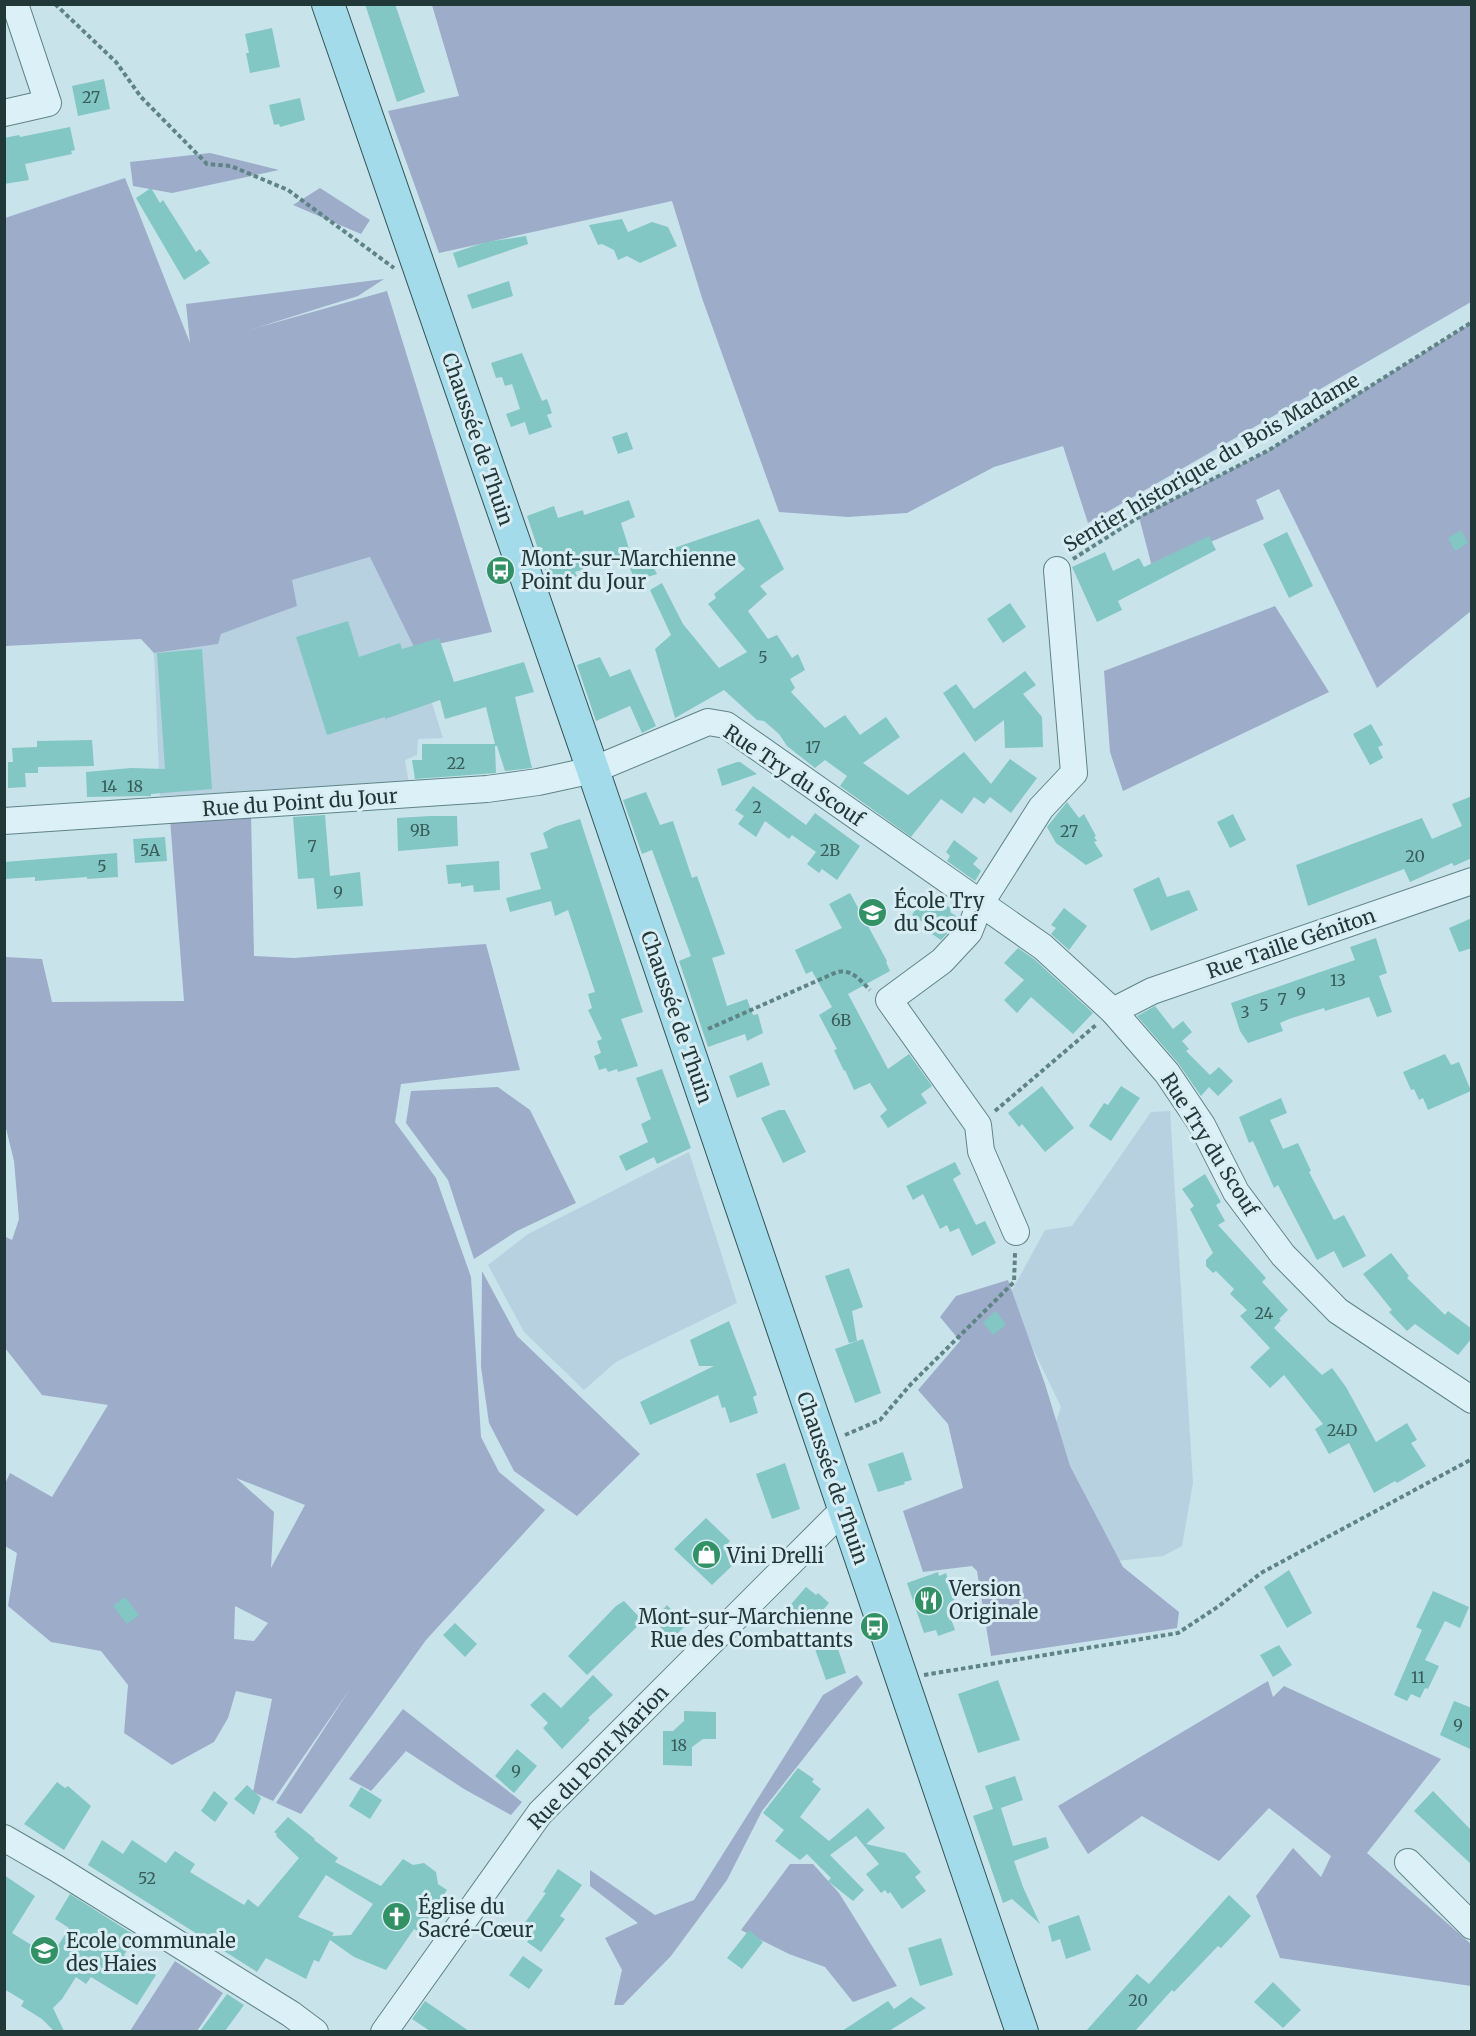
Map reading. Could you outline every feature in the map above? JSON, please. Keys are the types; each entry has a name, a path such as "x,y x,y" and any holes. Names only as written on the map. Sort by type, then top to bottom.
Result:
{"main road":[{"name":"Chaussée de Thuin","path":"328,4 593,770 1022,2031"}],"street":[{"path":"4,113 48,103 15,4"},
{"path":"1016,1232 981,1151 978,1125 889,1000 942,961 969,932 980,904 1041,808 1074,773 1057,570"},
{"name":"Rue Try du Scouf","path":"593,770 708,722 726,725 1043,947 1113,1011 1167,1073 1202,1125 1236,1192 1283,1255 1338,1311 1472,1400"},
{"name":"Rue du Point du Jour","path":"4,821 487,789 538,782 593,770"},
{"name":"Rue Taille Géniton","path":"1113,1011 1152,991 1472,881"},
{"name":"Rue du Pont Marion","path":"384,2031 540,1813 844,1509"},
{"path":"4,1838 56,1868 315,2031"},
{"path":"1408,1862 1472,1926"}],"path":[{"path":"56,4 116,62 141,97 207,164 231,166 288,190 428,293"},
{"name":"Sentier historique du Bois Madame","path":"1057,570 1139,517 1269,450 1472,322"},
{"path":"684,1039 837,972 852,973 874,993 889,1000"},
{"path":"978,1125 1113,1011"},
{"path":"822,1444 880,1420 911,1384 1014,1282 1016,1232"},
{"path":"903,1678 1178,1633 1219,1606 1261,1573 1472,1459"}],"shaded area":[{"path":"432,5 1471,5 1471,302 1088,523 1063,446 994,467 907,513 848,517 779,512 702,298 672,201 439,253 388,111 459,96"},
{"path":"210,153 279,170 172,193 133,186 130,162"},
{"path":"125,178 190,343 186,304 384,279 358,296 249,330 387,291 492,632 415,649 370,557 292,580 297,606 221,634 218,644 154,653 141,639 5,646 5,218"},
{"path":"320,188 370,220 361,234 293,205"},
{"path":"1471,323 1471,611 1377,688 1279,489 1256,500 1264,519 1152,567 1139,517 1269,450"},
{"path":"371,557 415,649 443,738 418,739 417,755 405,760 409,784 160,796 154,653 217,644 221,634 297,606 291,580"},
{"path":"1275,606 1329,692 1123,791 1110,752 1104,671"},
{"path":"251,813 254,956 294,958 486,944 520,1070 401,1084 395,1122 436,1178 471,1277 481,1437 499,1472 545,1510 426,1640 301,1814 276,1803 350,1689 273,1801 253,1792 272,1699 236,1691 228,1718 214,1742 172,1765 124,1733 128,1685 101,1651 51,1642 8,1606 17,1553 5,1546 5,1484 10,1473 52,1497 108,1405 42,1395 5,1348 4,1236 12,1240 19,1219 14,1161 4,1120 5,957 42,959 52,1002 184,1001 170,819","holes":["236,1478 305,1505 271,1568 274,1512","235,1606 268,1623 254,1641 234,1639"]},
{"path":"498,1087 530,1110 576,1203 517,1231 474,1259 448,1180 406,1123 411,1091"},
{"path":"1170,1111 1193,1483 1182,1546 1163,1556 1116,1561 1046,1451 1061,1407 1031,1345 1010,1294 1045,1230 1072,1226 1151,1112"},
{"path":"689,1152 737,1303 616,1362 584,1390 524,1332 488,1265 528,1234"},
{"path":"482,1271 517,1336 640,1454 577,1516 514,1471 489,1423 481,1367"},
{"path":"1008,1280 1045,1384 1070,1466 1123,1567 1179,1612 1177,1628 991,1656 977,1571 972,1566 923,1572 903,1511 963,1488 948,1424 918,1390 960,1341 940,1317 956,1296"},
{"path":"857,1675 863,1683 762,1811 727,1880 671,1956 623,2005 614,2005 622,1970 605,1938 638,1923 590,1886 590,1870 655,1915 694,1900 823,1695"},
{"path":"1268,1681 1273,1697 1284,1686 1441,1759 1367,1853 1471,1944 1471,1986 1280,1958 1256,1896 1293,1848 1321,1877 1331,1856 1269,1808 1219,1861 1142,1816 1088,1854 1058,1806"},
{"path":"403,1709 522,1802 511,1815 464,1789 406,1751 371,1791 349,1779"},
{"path":"790,1864 813,1864 839,1893 897,1986 853,2002 825,1967 789,1954 741,1930"},
{"path":"175,1961 223,1993 197,2031 130,2031"}],"building":[{"path":"365,4 395,4 425,92 397,102"},
{"path":"272,28 280,67 250,73 245,34"},
{"path":"104,79 110,109 78,116 72,86"},
{"path":"300,98 305,120 280,127 279,124 274,125 269,105"},
{"path":"70,127 75,150 71,151 72,154 25,164 29,180 4,184 4,138"},
{"path":"151,188 160,203 163,200 196,252 200,249 210,263 184,280 136,198"},
{"path":"622,219 628,232 652,222 668,227 677,246 640,263 627,256 618,260 614,250 602,244 598,245 589,225"},
{"path":"526,236 528,244 458,268 453,253 486,242"},
{"path":"509,281 513,296 472,309 467,295"},
{"path":"522,353 542,401 547,399 552,413 547,415 552,427 529,435 525,422 511,427 506,414 520,409 512,384 505,386 502,377 496,378 491,363"},
{"path":"627,432 633,449 618,454 612,437"},
{"path":"629,500 635,517 621,523 631,555 575,572 577,576 550,585 527,516 554,506 558,518 583,510 584,515"},
{"path":"759,519 784,569 760,586 767,594 748,611 768,639 777,635 792,658 798,654 805,670 790,679 795,688 791,692 825,728 845,715 860,735 886,717 900,737 863,763 908,795 964,752 991,784 1010,759 1037,778 1011,813 990,797 984,804 974,797 962,814 941,799 911,837 840,786 847,776 825,760 815,768 787,746 779,734 764,721 757,720 724,690 675,718 655,649 671,635 650,590 662,583 683,624 719,668 747,652 708,604 716,598 714,594 745,569 728,551 678,567 665,551"},
{"path":"1461,530 1468,543 1455,551 1448,538"},
{"path":"1287,532 1313,586 1289,598 1263,544"},
{"path":"1209,536 1216,550 1118,601 1122,610 1097,622 1072,567 1105,552 1113,571 1139,558 1144,567"},
{"path":"648,557 657,574 635,581 628,563"},
{"path":"1010,603 1026,627 1003,643 987,619"},
{"path":"348,621 359,657 400,643 402,649 439,638 454,682 524,662 534,692 515,697 532,768 505,771 497,746 495,746 496,773 415,779 412,760 422,760 422,744 495,744 486,707 445,719 440,700 385,719 385,717 327,735 296,637"},
{"path":"202,649 212,789 151,794 151,796 87,797 86,772 131,768 165,769 157,653"},
{"path":"600,657 610,677 630,669 656,726 642,733 630,706 596,721 577,665"},
{"path":"1025,671 1036,685 1023,694 1042,717 1043,747 1005,748 1004,720 975,742 943,693 956,684 974,709"},
{"path":"1371,724 1383,745 1378,747 1383,758 1370,765 1353,734"},
{"path":"92,740 94,766 38,767 38,773 25,773 26,787 8,788 8,762 13,762 12,748 37,747 37,741"},
{"path":"737,762 757,774 722,786 717,769"},
{"path":"753,786 806,825 815,813 860,846 837,880 822,869 819,873 807,864 816,852 792,835 789,839 765,821 756,837 738,824 744,816 735,810"},
{"path":"646,792 660,825 673,821 692,878 697,876 725,954 712,958 727,1006 747,999 753,1015 758,1014 763,1033 747,1041 745,1034 708,1047 679,961 691,956 652,850 642,854 623,800"},
{"path":"1472,796 1472,858 1454,866 1452,863 1410,882 1404,869 1308,906 1296,865 1422,818 1432,839 1462,826 1452,804"},
{"path":"1067,802 1079,818 1084,814 1096,836 1094,837 1097,841 1094,842 1103,856 1086,865 1056,843 1047,827"},
{"path":"1233,814 1246,840 1230,848 1217,822"},
{"path":"325,815 330,876 360,872 363,906 317,909 314,878 298,879 293,817"},
{"path":"457,816 458,846 398,851 397,818"},
{"path":"580,819 643,1012 621,1019 638,1066 618,1072 617,1069 608,1072 606,1068 599,1070 594,1056 601,1053 597,1041 602,1039 588,1010 592,1008 588,994 595,992 568,910 555,916 551,901 510,912 506,898 541,889 530,853 548,848 543,833"},
{"path":"165,837 167,861 135,863 133,839"},
{"path":"954,840 978,858 973,864 981,871 975,881 947,861 950,856 946,852"},
{"path":"117,853 118,877 35,881 35,877 4,879 4,862"},
{"path":"499,861 500,890 474,892 473,885 461,887 461,883 448,884 446,865"},
{"path":"1159,877 1167,897 1189,890 1198,910 1151,931 1133,889"},
{"path":"850,893 887,961 890,971 848,994 888,1069 909,1054 932,1086 921,1094 927,1103 888,1128 880,1116 887,1110 870,1083 854,1090 844,1071 834,1050 837,1049 819,1015 832,1007 812,971 806,974 795,950 842,928 829,904"},
{"path":"923,898 932,903 936,898 952,909 950,912 959,918 941,940 932,934 935,930 912,915"},
{"path":"1064,908 1087,926 1069,950 1051,934 1056,928 1051,925"},
{"path":"1472,918 1472,948 1459,952 1449,928"},
{"path":"1376,938 1387,973 1379,976 1392,1012 1377,1017 1369,997 1325,1011 1324,1008 1289,1019 1280,1023 1283,1031 1248,1043 1240,1031 1231,1003 1355,960 1350,947"},
{"path":"1018,948 1034,959 1093,1013 1073,1034 1031,997 1017,1013 1004,1000 1024,980 1004,963"},
{"path":"1155,1006 1173,1029 1183,1021 1192,1032 1182,1041 1189,1049 1186,1051 1210,1075 1219,1067 1233,1081 1218,1096 1209,1087 1201,1096 1178,1063 1137,1016"},
{"path":"1445,1054 1451,1065 1459,1062 1471,1091 1428,1110 1423,1098 1419,1100 1414,1089 1411,1090 1403,1072"},
{"path":"762,1062 770,1085 737,1098 729,1076"},
{"path":"662,1069 691,1148 657,1164 654,1157 626,1171 619,1156 648,1142 641,1124 651,1119 636,1078"},
{"path":"1042,1086 1074,1128 1045,1152 1022,1124 1019,1127 1008,1113"},
{"path":"1121,1086 1140,1098 1111,1141 1089,1126 1104,1103 1108,1105"},
{"path":"1281,1098 1287,1113 1270,1120 1283,1149 1298,1143 1311,1171 1309,1172 1334,1220 1344,1215 1366,1256 1343,1268 1334,1251 1317,1260 1278,1185 1274,1188 1253,1141 1249,1143 1239,1117"},
{"path":"779,1110 785,1110 806,1152 783,1163 761,1118"},
{"path":"955,1162 961,1174 953,1179 976,1225 985,1221 996,1243 972,1256 959,1228 950,1232 947,1225 940,1229 923,1194 913,1200 906,1186"},
{"path":"1205,1174 1221,1202 1216,1205 1225,1221 1218,1225 1266,1278 1262,1282 1288,1310 1274,1328 1322,1375 1332,1368 1346,1387 1376,1442 1407,1423 1417,1440 1411,1443 1426,1466 1374,1493 1349,1443 1329,1454 1315,1429 1323,1424 1284,1375 1270,1388 1250,1367 1270,1348 1240,1316 1247,1310 1230,1294 1234,1289 1216,1271 1213,1273 1206,1266 1206,1260 1213,1253 1190,1209 1194,1206 1182,1189"},
{"path":"1391,1253 1409,1276 1407,1278 1445,1315 1448,1311 1472,1329 1472,1338 1458,1355 1415,1324 1407,1331 1389,1312 1392,1310 1363,1274"},
{"path":"849,1268 863,1307 852,1311 857,1341 849,1343 825,1276"},
{"path":"996,1311 1006,1325 993,1335 983,1322"},
{"path":"729,1321 757,1395 753,1397 758,1413 730,1423 718,1395 650,1425 640,1402 714,1366 699,1366 690,1340"},
{"path":"863,1339 881,1393 855,1403 835,1349"},
{"path":"903,1452 912,1480 878,1492 868,1464"},
{"path":"785,1463 800,1509 772,1519 756,1474"},
{"name":"Vini Drelli","path":"706,1518 730,1541 723,1548 736,1562 712,1585 674,1549"},
{"path":"1289,1570 1312,1613 1287,1628 1264,1587"},
{"name":"Version Originale","path":"938,1572 939,1576 946,1573 957,1608 948,1611 955,1630 938,1636 936,1630 924,1633 907,1583"},
{"path":"806,1587 816,1595 818,1593 829,1603 813,1622 805,1614 798,1621 785,1611"},
{"path":"1433,1591 1469,1607 1460,1628 1445,1621 1425,1660 1439,1666 1428,1689 1425,1688 1420,1698 1411,1694 1407,1701 1394,1695 1422,1630 1416,1627"},
{"path":"125,1597 139,1615 127,1624 113,1606"},
{"path":"624,1601 643,1621 587,1675 568,1656 616,1606"},
{"path":"667,1605 686,1625 672,1639 653,1620"},
{"path":"455,1623 477,1644 465,1657 443,1635"},
{"path":"836,1643 846,1673 826,1680 815,1649"},
{"path":"1279,1645 1292,1665 1273,1677 1260,1655"},
{"path":"593,1675 613,1695 588,1718 590,1720 562,1749 543,1728 548,1723 530,1705 544,1692 561,1708"},
{"path":"998,1680 1020,1740 978,1753 958,1694"},
{"path":"1454,1701 1472,1708 1472,1750 1440,1735"},
{"path":"684,1711 716,1712 716,1739 703,1739 692,1747 692,1766 663,1765 663,1731 673,1731 684,1721"},
{"path":"517,1749 537,1766 514,1793 495,1776"},
{"path":"798,1768 814,1779 812,1782 821,1789 800,1817 829,1841 868,1808 885,1828 866,1844 905,1853 921,1872 915,1877 926,1891 902,1909 890,1892 888,1894 885,1890 881,1893 866,1874 879,1864 856,1836 830,1855 864,1890 853,1901 828,1881 831,1878 807,1854 800,1860 775,1841 784,1830 763,1813"},
{"path":"1015,1776 1023,1800 1001,1808 1013,1846 1046,1837 1049,1848 1014,1861 1040,1924 1012,1899 1003,1903 973,1816 993,1809 985,1786"},
{"path":"57,1782 65,1788 68,1786 91,1806 64,1850 24,1824"},
{"path":"247,1785 261,1798 254,1815 234,1799"},
{"path":"361,1787 382,1800 370,1819 349,1806"},
{"path":"214,1791 228,1803 215,1822 201,1811"},
{"path":"1433,1791 1472,1831 1472,1865 1414,1811"},
{"path":"288,1817 338,1858 335,1862 381,1886 403,1859 413,1865 424,1863 436,1872 438,1884 447,1890 436,1906 438,1908 420,1933 414,1929 386,1970 354,1957 330,1940 319,1962 314,1960 306,1979 266,1958 257,1972 88,1865 102,1840 123,1854 132,1840 166,1863 175,1851 195,1864 190,1872 244,1905 248,1899 258,1907 299,1858 274,1832","holes":["326,1875 373,1904 351,1935 332,1936 334,1933 298,1917"]},
{"path":"558,1869 582,1885 560,1916 565,1919 541,1952 527,1942 534,1931 524,1924 546,1893 543,1892"},
{"path":"4,1875 35,1896 12,1933 51,1957 69,1928 55,1919 70,1894 136,1936 124,1955 156,1975 137,2005 91,1977 86,1984 76,1977 62,1999 53,2008 64,2031 54,2031 42,2019 21,2006 24,2001 4,1989"},
{"path":"1229,1895 1251,1916 1221,1948 1218,1946 1174,1992 1172,1990 1135,2031 1086,2031 1137,1974 1149,1984"},
{"path":"1079,1915 1091,1950 1066,1959 1060,1939 1052,1942 1048,1926"},
{"path":"749,1930 763,1942 742,1969 727,1958"},
{"path":"941,1938 953,1975 920,1986 908,1948"},
{"path":"523,1956 543,1970 529,1989 509,1975"},
{"path":"1273,1982 1301,2010 1283,2028 1254,2002"},
{"path":"227,1994 244,2005 225,2031 200,2031"},
{"path":"911,1997 926,2008 889,2031 842,2031 888,2001 894,2009"},
{"path":"425,2001 469,2031 430,2031 412,2019"}],"place":[{"name":"Mont-sur-Marchienne Point du Jour","path":"500,570"},
{"name":"École Try du Scouf","path":"873,912"},
{"name":"Vini Drelli","path":"706,1555"},
{"name":"Version Originale","path":"928,1600"},
{"name":"Mont-sur-Marchienne Rue des Combattants","path":"874,1627"},
{"name":"Église du Sacré-Cœur","path":"397,1917"},
{"name":"Ecole communale des Haies","path":"45,1951"}]}
